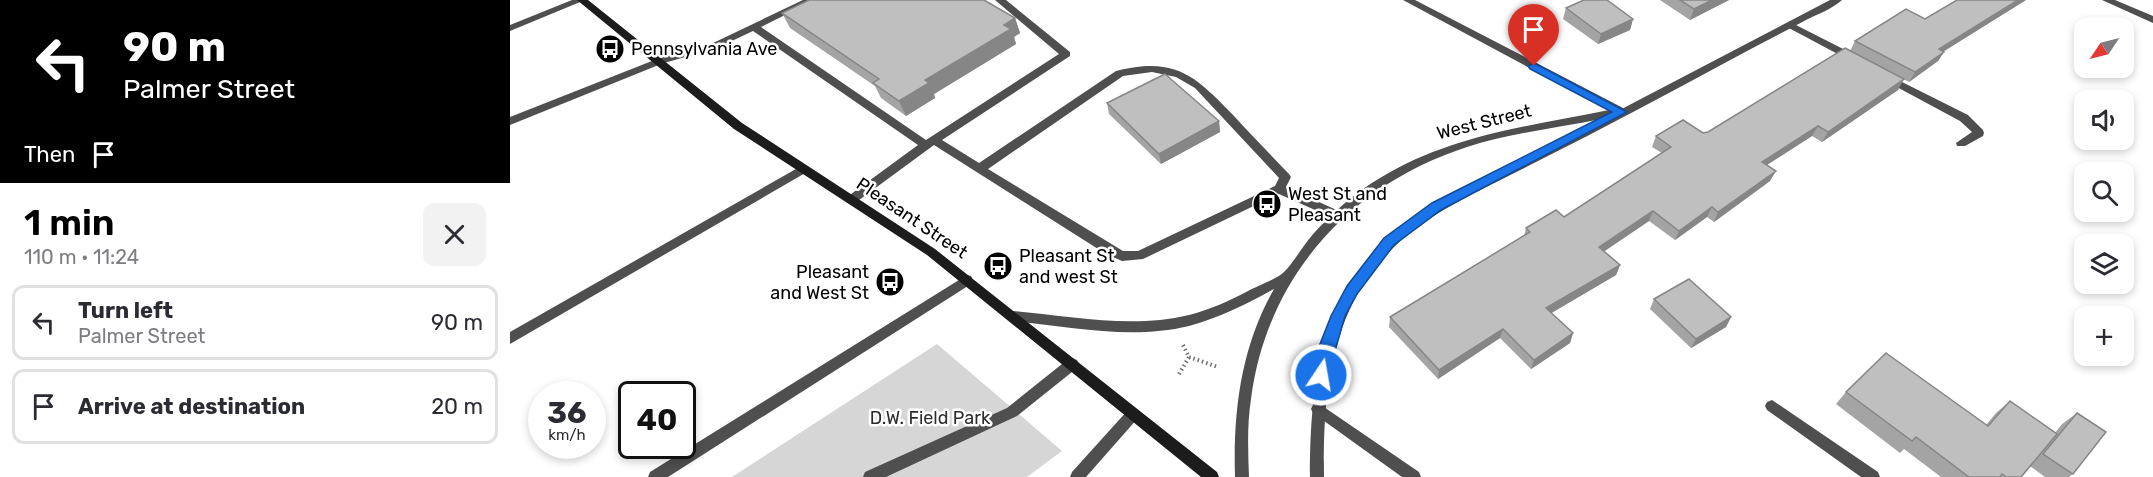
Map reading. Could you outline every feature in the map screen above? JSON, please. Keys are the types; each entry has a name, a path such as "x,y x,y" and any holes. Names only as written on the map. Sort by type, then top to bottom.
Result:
{"main road":[{"name":"Pleasant Street","path":"581,0 738,126 931,252 1212,477"}],"street":[{"path":"510,28 581,0"},
{"path":"510,121 657,62 714,46 810,0"},
{"path":"851,200 930,142 1066,54 1000,0"},
{"path":"1408,0 1621,112"},
{"name":"West Street","path":"1317,477 1318,409 1328,344 1338,316 1363,273 1389,242 1444,203 1838,0"},
{"path":"2106,0 2153,20"},
{"path":"1790,25 1964,118 1979,133 1961,143"},
{"path":"755,28 930,142 979,169 1110,251 1122,256 1139,256 1279,189 1285,177 1199,86 1183,74 1145,69 1120,73 979,169"},
{"name":"West Street","path":"1242,477 1242,422 1245,388 1261,331 1286,277 1305,249 1337,215 1362,193 1387,177 1437,153 1464,144 1621,112"},
{"path":"510,339 803,168"},
{"path":"1279,189 1337,215"},
{"path":"1013,316 1136,326 1178,323 1227,306 1286,277"},
{"path":"655,477 967,280"},
{"path":"870,477 1012,412 1072,364"},
{"path":"1772,406 1873,477"},
{"path":"1318,409 1414,477"},
{"path":"1077,477 1133,414"}],"path":[{"path":"1181,339 1190,357 1218,367"},
{"path":"1179,374 1190,357"}],"green space":[{"name":"D.W. Field Park","path":"937,344 1062,451 1027,477 732,477"}],"building":[{"path":"809,0 984,0 1015,18 1004,25 1011,29 925,80 929,83 899,101 873,83 879,79 782,13"},
{"path":"1584,0 1607,0 1633,19 1601,34 1566,8"},
{"path":"1680,0 1712,0 1694,9"},
{"path":"1957,0 2018,0 1939,49 1944,52 1915,72 1855,41 1906,9 1925,19"},
{"path":"1845,48 1904,79 1828,132 1818,126 1762,162 1776,171 1718,212 1712,207 1679,231 1653,211 1599,247 1620,265 1546,308 1573,333 1534,360 1503,329 1439,370 1390,317 1530,232 1526,228 1556,210 1564,217 1671,147 1656,136 1683,120 1703,133 1708,132"},
{"path":"1165,74 1219,121 1159,154 1107,103"},
{"path":"1689,279 1731,317 1696,339 1654,299"},
{"path":"1886,353 1988,426 2010,401 2057,434 2021,477 2006,477 2002,474 2000,477 1969,477 1916,437 1912,441 1846,392"},
{"path":"2077,413 2106,432 2073,474 2043,454"}],"place":[{"name":"Pennsylvania Ave","path":"610,49"},
{"name":"West St and Pleasant","path":"1267,204"},
{"name":"Pleasant St and west St","path":"998,266"},
{"name":"Pleasant and West St","path":"890,282"}],"route":[{"path":"1321,375 1328,344 1338,316 1369,265 1389,242 1412,223 1458,195 1549,151 1621,112 1534,66"}]}
